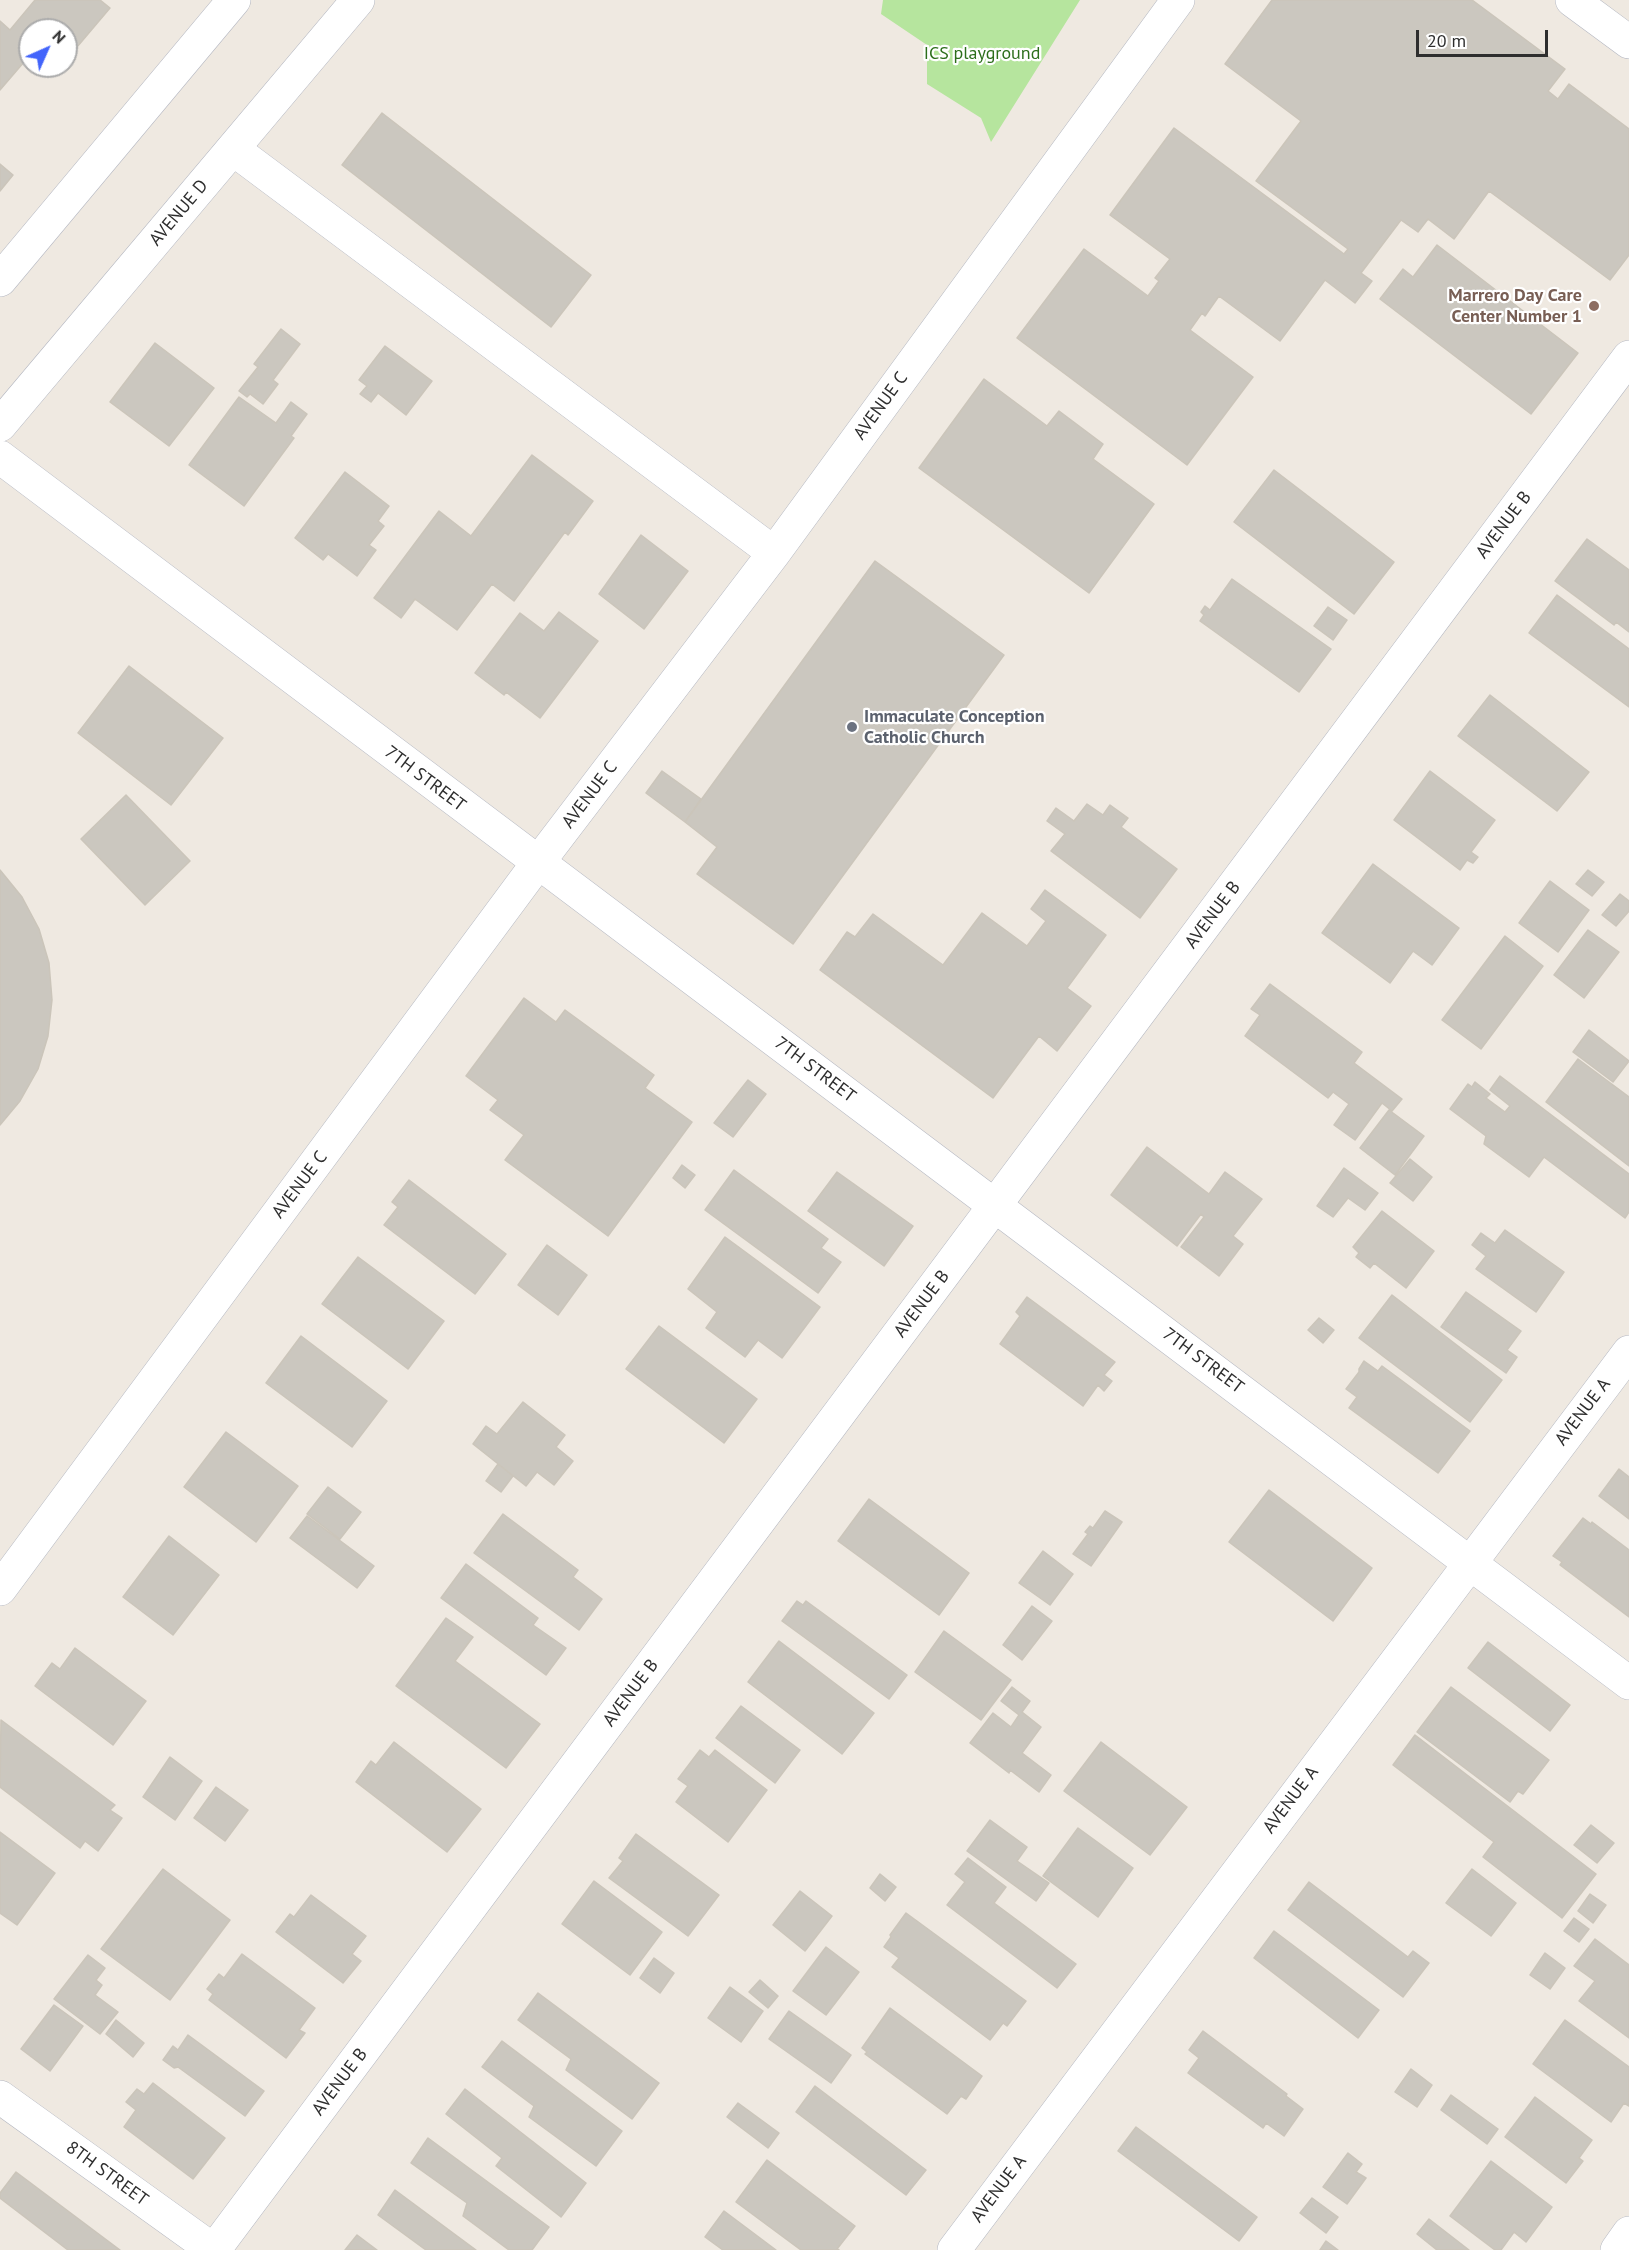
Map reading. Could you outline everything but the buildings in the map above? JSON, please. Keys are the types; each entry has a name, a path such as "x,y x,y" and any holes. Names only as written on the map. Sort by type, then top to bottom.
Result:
{"street":[{"path":"0,280 234,0"},
{"name":"AVENUE D","path":"0,425 358,0"},
{"name":"AVENUE C","path":"0,1589 537,864 774,553 1178,0"},
{"path":"1572,0 1629,42"},
{"path":"233,149 774,553"},
{"name":"AVENUE B","path":"214,2250 1629,357"},
{"name":"7TH STREET","path":"0,457 537,864 996,1205 1629,1683"},
{"name":"AVENUE A","path":"954,2250 1629,1352"},
{"name":"8TH STREET","path":"0,2097 214,2250"},
{"path":"1617,2250 1629,2233"}],"green space":[{"name":"ICS playground","path":"883,0 1080,0 991,142 981,118 927,84 927,45 881,14"}],"place":[{"name":"Marrero Day Care Center Number 1","path":"1594,306"},
{"name":"Immaculate Conception Catholic Church","path":"852,727"}]}
